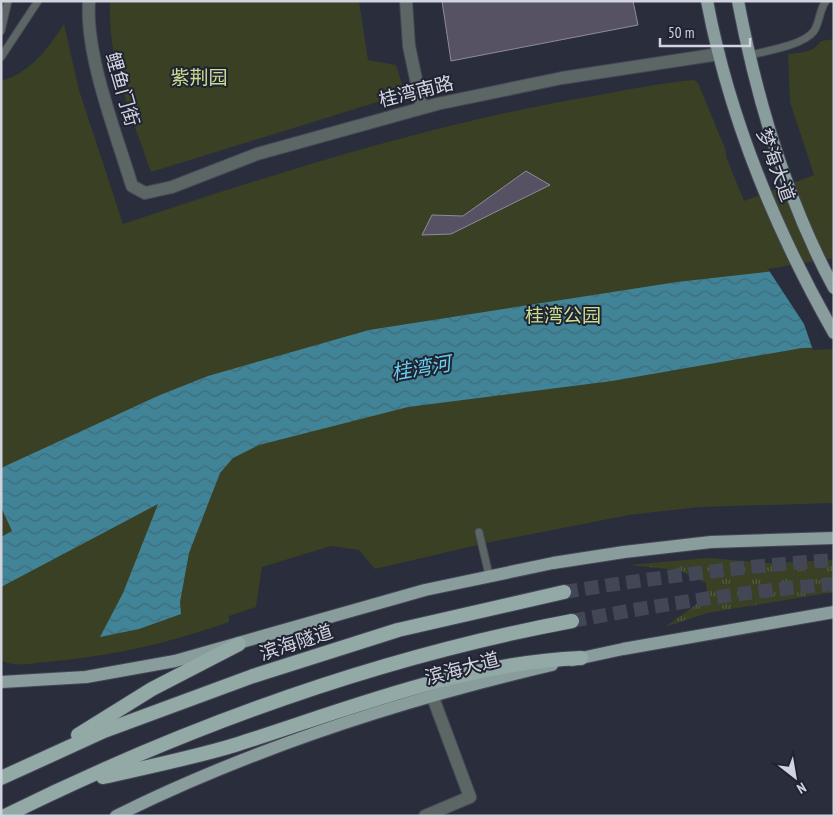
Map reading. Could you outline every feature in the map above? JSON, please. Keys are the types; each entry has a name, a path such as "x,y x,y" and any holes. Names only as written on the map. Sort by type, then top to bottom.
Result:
{"highway":[{"name":"滨海隧道","path":"48,755 153,711 253,676 398,630 564,592"},
{"path":"5,816 65,786 208,726 372,669 510,633 572,621"},
{"path":"1,778 48,755 152,689 239,644"},
{"path":"65,786 213,752 370,701 470,674 534,661 581,658"}],"main road":[{"path":"703,1 711,19"},
{"name":"梦海大道","path":"708,1 719,54 755,163 790,250 834,333"},
{"name":"梦海大道","path":"738,1 776,156 809,237 834,288"},
{"path":"745,1 749,49"},
{"path":"1,682 86,677 142,667 239,644 353,609 489,575 634,550 711,542 834,538"},
{"path":"812,539 834,544"},
{"name":"滨海大道","path":"116,816 174,788 289,741 432,695 623,648 832,611"},
{"path":"1,690 35,681"}],"street":[{"name":"鲤鱼门街","path":"89,1 92,50 132,186"},
{"path":"406,1 409,46 422,108"},
{"name":"桂湾南路","path":"132,186 139,192 156,192 257,154 422,108 562,78 719,54"},
{"path":"425,816 470,798 432,695"}],"lane":[{"path":"1,31 8,1"},
{"path":"1,57 38,1"},
{"path":"749,49 783,46 809,36 817,25 826,1"},
{"path":"479,532 489,575"}],"green space":[{"name":"紫荆园","path":"110,1 359,1 368,60 396,65 403,87 397,96 151,172 122,88 112,45"},
{"name":"桂湾公园","path":"64,24 79,90 123,224 297,168 473,120 643,87 694,80 698,83 725,148 727,159 744,201 814,175 790,102 788,54 807,51 814,48 821,41 834,39 834,503 699,507 629,515 486,543 375,569 359,550 331,546 262,567 256,607 229,616 229,622 183,637 117,653 23,664 12,664 1,660 1,81 22,72 38,59"},
{"path":"708,558 768,563 834,560 834,592 707,613 665,627 697,604 707,592 706,583 679,570 629,565"}],"water":[{"name":"桂湾河","path":"834,261 834,347 802,348 612,381 408,407 259,445 233,458 220,473 189,553 180,602 181,614 139,629 100,637 123,593 158,504 1,587 1,537 12,531 1,507 1,468 160,395 208,376 369,330 677,282 766,272"}],"pier":[{"path":"834,258 834,349 813,350 804,324 768,269"}],"building":[{"path":"442,1 633,1 638,25 451,61"},
{"path":"526,171 550,185 451,234 422,235 432,215 463,216"}],"tunnel":[{"path":"564,592 699,573 834,560"},
{"path":"572,621 703,599 768,590 834,584"}]}
